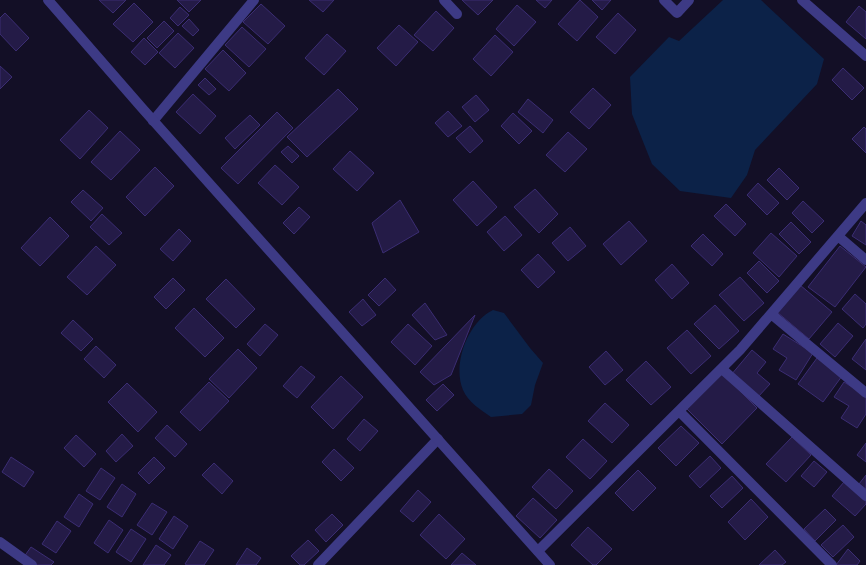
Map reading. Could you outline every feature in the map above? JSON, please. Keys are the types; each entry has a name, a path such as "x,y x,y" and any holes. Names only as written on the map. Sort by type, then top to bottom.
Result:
{"street":[{"path":"48,0 153,121 550,565"},
{"path":"153,121 254,0"},
{"path":"444,0 457,14"},
{"path":"664,0 677,13 689,0"},
{"path":"802,0 866,56"},
{"path":"538,551 722,369 866,203"},
{"path":"838,236 866,260"},
{"path":"771,314 866,393"},
{"path":"722,369 866,496"},
{"path":"679,411 832,565"},
{"path":"318,565 438,439"},
{"path":"0,542 32,565"}],"water":[{"path":"723,0 761,0 824,59 817,84 755,150 747,175 731,198 680,191 652,164 632,114 630,77 669,37 679,41"},
{"path":"493,310 504,313 543,363 535,385 531,405 522,414 491,417 471,402 463,390 460,380 461,356 464,345 476,324"}],"building":[{"path":"99,0 126,0 113,13"},
{"path":"177,0 201,0 189,12"},
{"path":"309,0 334,0 323,12"},
{"path":"462,0 493,0 478,15"},
{"path":"536,0 552,0 545,8"},
{"path":"580,0 598,17 577,41 558,24"},
{"path":"592,0 611,0 602,10"},
{"path":"134,3 153,22 133,42 113,24"},
{"path":"261,4 285,26 268,44 243,22"},
{"path":"517,5 536,22 514,46 496,29"},
{"path":"859,6 866,12 866,39 846,22"},
{"path":"180,7 189,15 178,26 170,18"},
{"path":"436,11 454,28 433,51 414,35"},
{"path":"5,13 29,38 16,51 0,34 0,18"},
{"path":"618,13 636,30 615,54 596,37"},
{"path":"189,19 199,30 193,36 182,26"},
{"path":"164,21 174,31 157,48 147,38"},
{"path":"399,25 418,42 396,66 377,48"},
{"path":"242,27 266,49 249,67 225,45"},
{"path":"178,33 194,48 175,68 159,53"},
{"path":"327,34 346,51 324,75 305,58"},
{"path":"495,35 513,52 491,76 473,59"},
{"path":"144,38 158,52 145,65 131,52"},
{"path":"223,50 246,73 229,91 205,69"},
{"path":"0,66 12,77 0,89"},
{"path":"843,68 864,88 852,100 832,80"},
{"path":"205,78 216,89 209,95 198,85"},
{"path":"593,88 611,105 589,129 570,112"},
{"path":"338,89 358,109 307,157 287,137"},
{"path":"193,94 216,116 200,134 176,112"},
{"path":"476,95 489,110 475,122 462,107"},
{"path":"528,99 553,120 543,133 518,112"},
{"path":"89,110 108,128 80,159 60,140"},
{"path":"448,111 462,126 448,137 435,123"},
{"path":"277,112 293,128 238,184 221,168"},
{"path":"513,113 532,131 519,144 501,126"},
{"path":"250,115 260,125 235,149 225,138"},
{"path":"470,126 483,141 470,153 456,138"},
{"path":"864,127 866,129 866,153 852,139"},
{"path":"120,131 140,150 111,180 91,162"},
{"path":"568,132 587,149 565,172 546,155"},
{"path":"288,146 299,156 292,163 281,152"},
{"path":"350,151 374,173 357,191 333,169"},
{"path":"275,165 299,187 282,205 258,183"},
{"path":"155,167 174,186 145,216 126,197"},
{"path":"779,168 799,188 787,200 767,180"},
{"path":"473,181 497,207 477,226 453,200"},
{"path":"758,183 779,203 767,215 747,195"},
{"path":"535,189 558,214 539,233 514,207"},
{"path":"83,190 103,208 91,221 71,202"},
{"path":"400,200 419,232 383,253 372,223"},
{"path":"803,201 824,221 812,233 792,213"},
{"path":"726,204 746,224 735,236 714,216"},
{"path":"299,207 310,217 294,234 283,223"},
{"path":"102,214 122,233 109,245 90,227"},
{"path":"505,216 522,235 504,251 487,232"},
{"path":"50,217 69,236 40,266 21,248"},
{"path":"629,221 647,241 621,265 603,244"},
{"path":"861,221 866,225 866,245 852,236"},
{"path":"791,222 811,242 799,254 779,234"},
{"path":"570,227 586,246 568,261 552,243"},
{"path":"179,229 191,241 173,261 160,249"},
{"path":"771,233 797,256 779,277 753,253"},
{"path":"703,234 723,254 712,266 691,246"},
{"path":"96,246 116,265 87,295 67,277"},
{"path":"840,246 866,267 835,307 808,287"},
{"path":"538,254 555,272 538,288 521,270"},
{"path":"759,261 779,281 767,293 747,273"},
{"path":"672,264 689,283 672,299 655,280"},
{"path":"740,277 764,303 744,321 719,295"},
{"path":"173,278 185,290 166,309 154,297"},
{"path":"385,278 396,290 379,306 368,295"},
{"path":"226,279 255,309 236,328 206,299"},
{"path":"800,285 832,312 809,339 777,312"},
{"path":"855,294 866,304 866,324 863,328 842,309"},
{"path":"363,299 376,315 362,326 349,312"},
{"path":"425,303 447,335 435,340 412,315"},
{"path":"715,305 739,331 719,349 694,324"},
{"path":"194,308 224,338 205,357 175,328"},
{"path":"475,315 451,375 434,385 420,372"},
{"path":"73,320 93,339 81,351 61,333"},
{"path":"838,323 853,336 835,357 820,344"},
{"path":"265,324 278,335 260,356 247,344"},
{"path":"408,324 432,346 415,365 391,342"},
{"path":"687,330 711,356 691,374 667,348"},
{"path":"783,334 813,353 796,380 779,370 787,358 773,349"},
{"path":"866,339 866,370 852,359"},
{"path":"96,346 116,365 104,378 84,359"},
{"path":"238,349 257,368 229,398 209,379"},
{"path":"752,350 766,362 757,373 770,384 758,397 731,375"},
{"path":"606,351 623,370 605,385 589,367"},
{"path":"817,358 842,376 823,402 798,384"},
{"path":"646,361 671,387 651,405 626,380"},
{"path":"301,366 315,377 297,398 283,386"},
{"path":"722,373 757,408 722,444 687,409"},
{"path":"341,376 363,397 333,429 311,407"},
{"path":"209,382 229,401 200,431 180,412"},
{"path":"844,382 866,396 866,414 857,428 841,418 849,406 834,397"},
{"path":"127,383 157,412 138,432 108,402"},
{"path":"443,384 454,395 437,411 426,400"},
{"path":"605,403 629,425 612,443 588,421"},
{"path":"364,419 378,431 360,451 347,439"},
{"path":"167,425 187,444 175,457 155,438"},
{"path":"681,426 699,443 676,466 658,448"},
{"path":"122,434 133,446 116,462 106,451"},
{"path":"76,435 96,454 84,467 64,448"},
{"path":"792,437 811,455 786,482 766,464"},
{"path":"583,439 607,461 590,479 566,457"},
{"path":"866,443 866,462 857,455"},
{"path":"334,449 354,468 341,481 322,462"},
{"path":"710,456 721,468 700,488 689,476"},
{"path":"11,457 34,472 24,487 2,472"},
{"path":"154,457 165,468 149,484 138,473"},
{"path":"814,461 827,472 814,487 801,476"},
{"path":"214,463 233,481 222,494 202,475"},
{"path":"101,468 115,478 100,500 86,491"},
{"path":"549,469 573,491 556,509 532,487"},
{"path":"638,470 656,488 633,511 615,493"},
{"path":"866,475 866,489 859,484"},
{"path":"732,476 743,488 722,508 710,496"},
{"path":"844,482 866,501 866,504 855,516 832,496"},
{"path":"122,484 136,494 122,517 107,507"},
{"path":"418,490 431,502 413,522 400,511"},
{"path":"79,494 93,504 79,527 64,517"},
{"path":"533,498 557,520 540,538 516,516"},
{"path":"751,499 768,517 745,540 728,522"},
{"path":"152,503 167,512 152,535 137,525"},
{"path":"825,509 836,520 815,541 804,529"},
{"path":"332,514 343,525 326,542 315,530"},
{"path":"439,514 465,539 446,559 420,535"},
{"path":"174,516 188,526 173,549 159,539"},
{"path":"109,520 123,530 108,553 94,543"},
{"path":"57,521 71,531 56,553 42,544"},
{"path":"843,525 854,537 833,557 821,545"},
{"path":"588,527 612,549 596,565 593,565 571,545"},
{"path":"131,529 146,539 131,562 116,552"},
{"path":"308,540 319,551 304,565 300,565 291,556"},
{"path":"200,541 214,550 204,565 185,564"},
{"path":"156,545 171,555 164,565 143,565"},
{"path":"31,547 54,562 51,565 27,565 21,561"},
{"path":"247,548 261,558 256,565 236,565"},
{"path":"848,549 860,561 857,565 836,565"},
{"path":"775,550 786,562 782,565 759,565"},
{"path":"462,553 476,565 451,565"}]}
